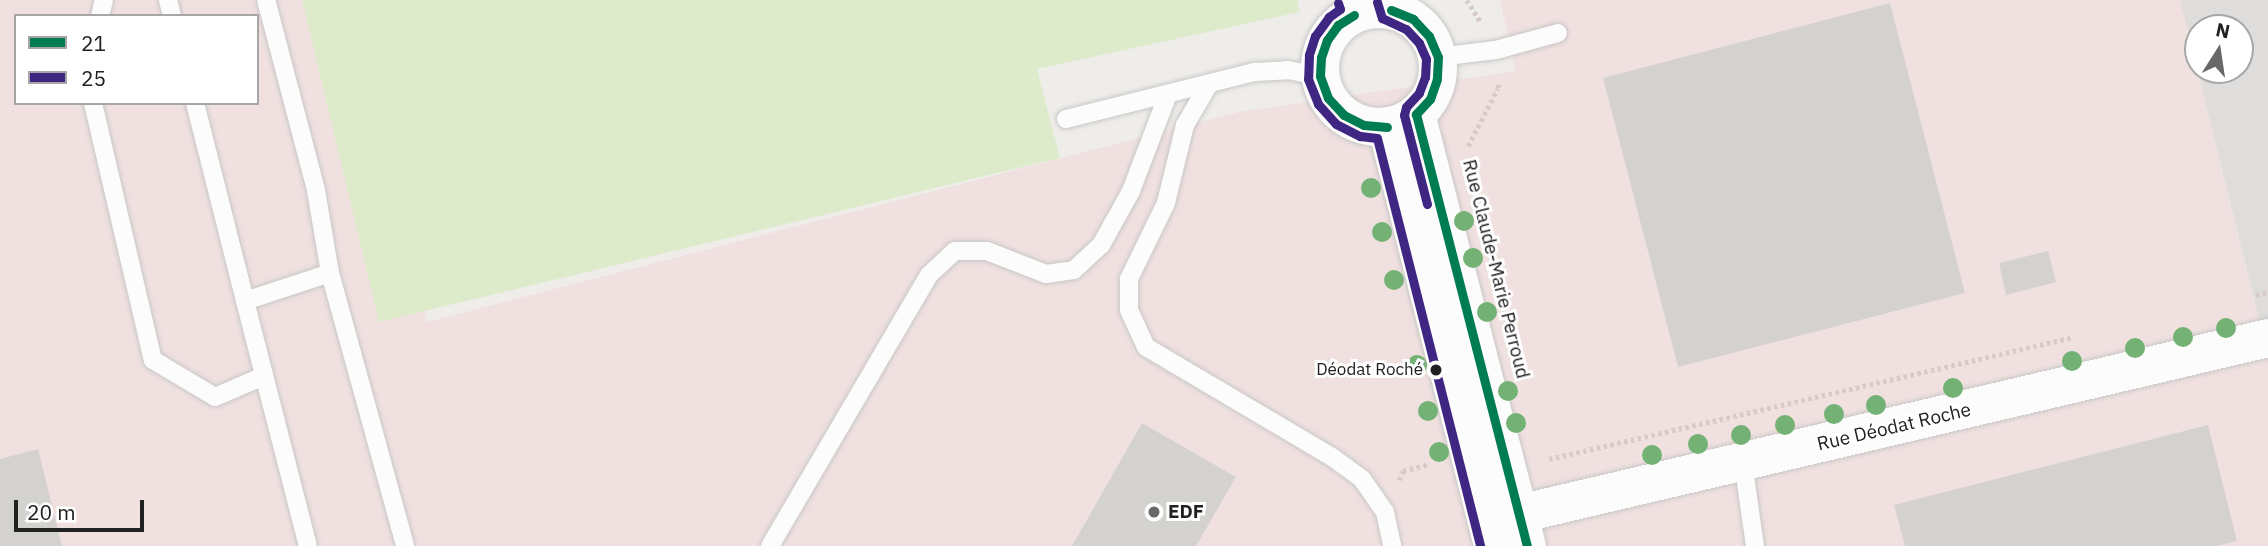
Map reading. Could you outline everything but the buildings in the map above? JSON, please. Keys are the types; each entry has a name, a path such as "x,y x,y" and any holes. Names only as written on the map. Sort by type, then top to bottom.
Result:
{"street":[{"path":"1390,5 1413,19 1429,36 1438,57 1437,79 1430,99 1401,120 1364,125 1343,115 1328,98 1320,76 1321,57 1327,40 1352,7 1372,9 1390,5"},
{"path":"1401,120 1493,546"},
{"name":"Rue Claude-Marie Perroud","path":"1401,120 1523,530"},
{"name":"Rue Déodat Roche","path":"1523,530 1557,506 2268,338"}],"lane":[{"path":"266,0 316,190 330,273 405,546"},
{"path":"1438,57 1496,50 1558,33"},
{"path":"1066,119 1255,72 1288,69 1320,76"},
{"path":"1209,84 1185,125 1166,203 1129,279 1129,310 1146,347 1332,457 1362,478 1385,512 1392,546"},
{"path":"770,546 929,275 955,251 987,251 1046,274 1074,270 1101,245 1131,191 1168,94"},
{"path":"93,105 153,360 215,397 264,376"},
{"path":"196,105 308,546"},
{"path":"245,301 330,273"},
{"path":"1743,462 1755,546"}],"path":[{"name":"Rue Claude-Marie Perroud","path":"1466,152 1498,88 1496,50 1467,0"},
{"path":"2255,295 2268,292"},
{"path":"1549,459 2078,336"},
{"path":"1544,447 1549,459 1557,506"}],"shaded area":[{"path":"0,0 342,0 427,322 1239,112 1516,71 1500,0 2180,0 2184,16 2184,84 2201,84 2268,356 2268,546 0,546"},
{"path":"2180,0 2268,0 2268,356 2201,84 2254,84 2254,14 2184,14 2184,16"}],"green space":[{"path":"302,0 1297,0 1300,12 1037,69 1060,158 379,322"}],"transit line":[{"name":"25","path":"1377,2 1382,18 1406,29 1419,43 1426,59 1425,77 1419,93 1406,107 1404,115 1427,204"},
{"name":"25","path":"1338,3 1340,9 1329,17 1315,36 1309,55 1308,79 1318,104 1336,124 1360,136 1377,138 1480,546"},
{"name":"21","path":"1391,10 1413,19 1429,36 1438,57 1437,79 1430,99 1416,114"},
{"name":"21","path":"1354,15 1338,25 1327,40 1321,57 1320,76 1328,98 1344,115 1364,125 1387,127"},
{"name":"21","path":"1416,114 1527,546"}],"place":[{"name":"Déodat Roché","path":"1436,370"},
{"name":"EDF","path":"1154,512"}]}
